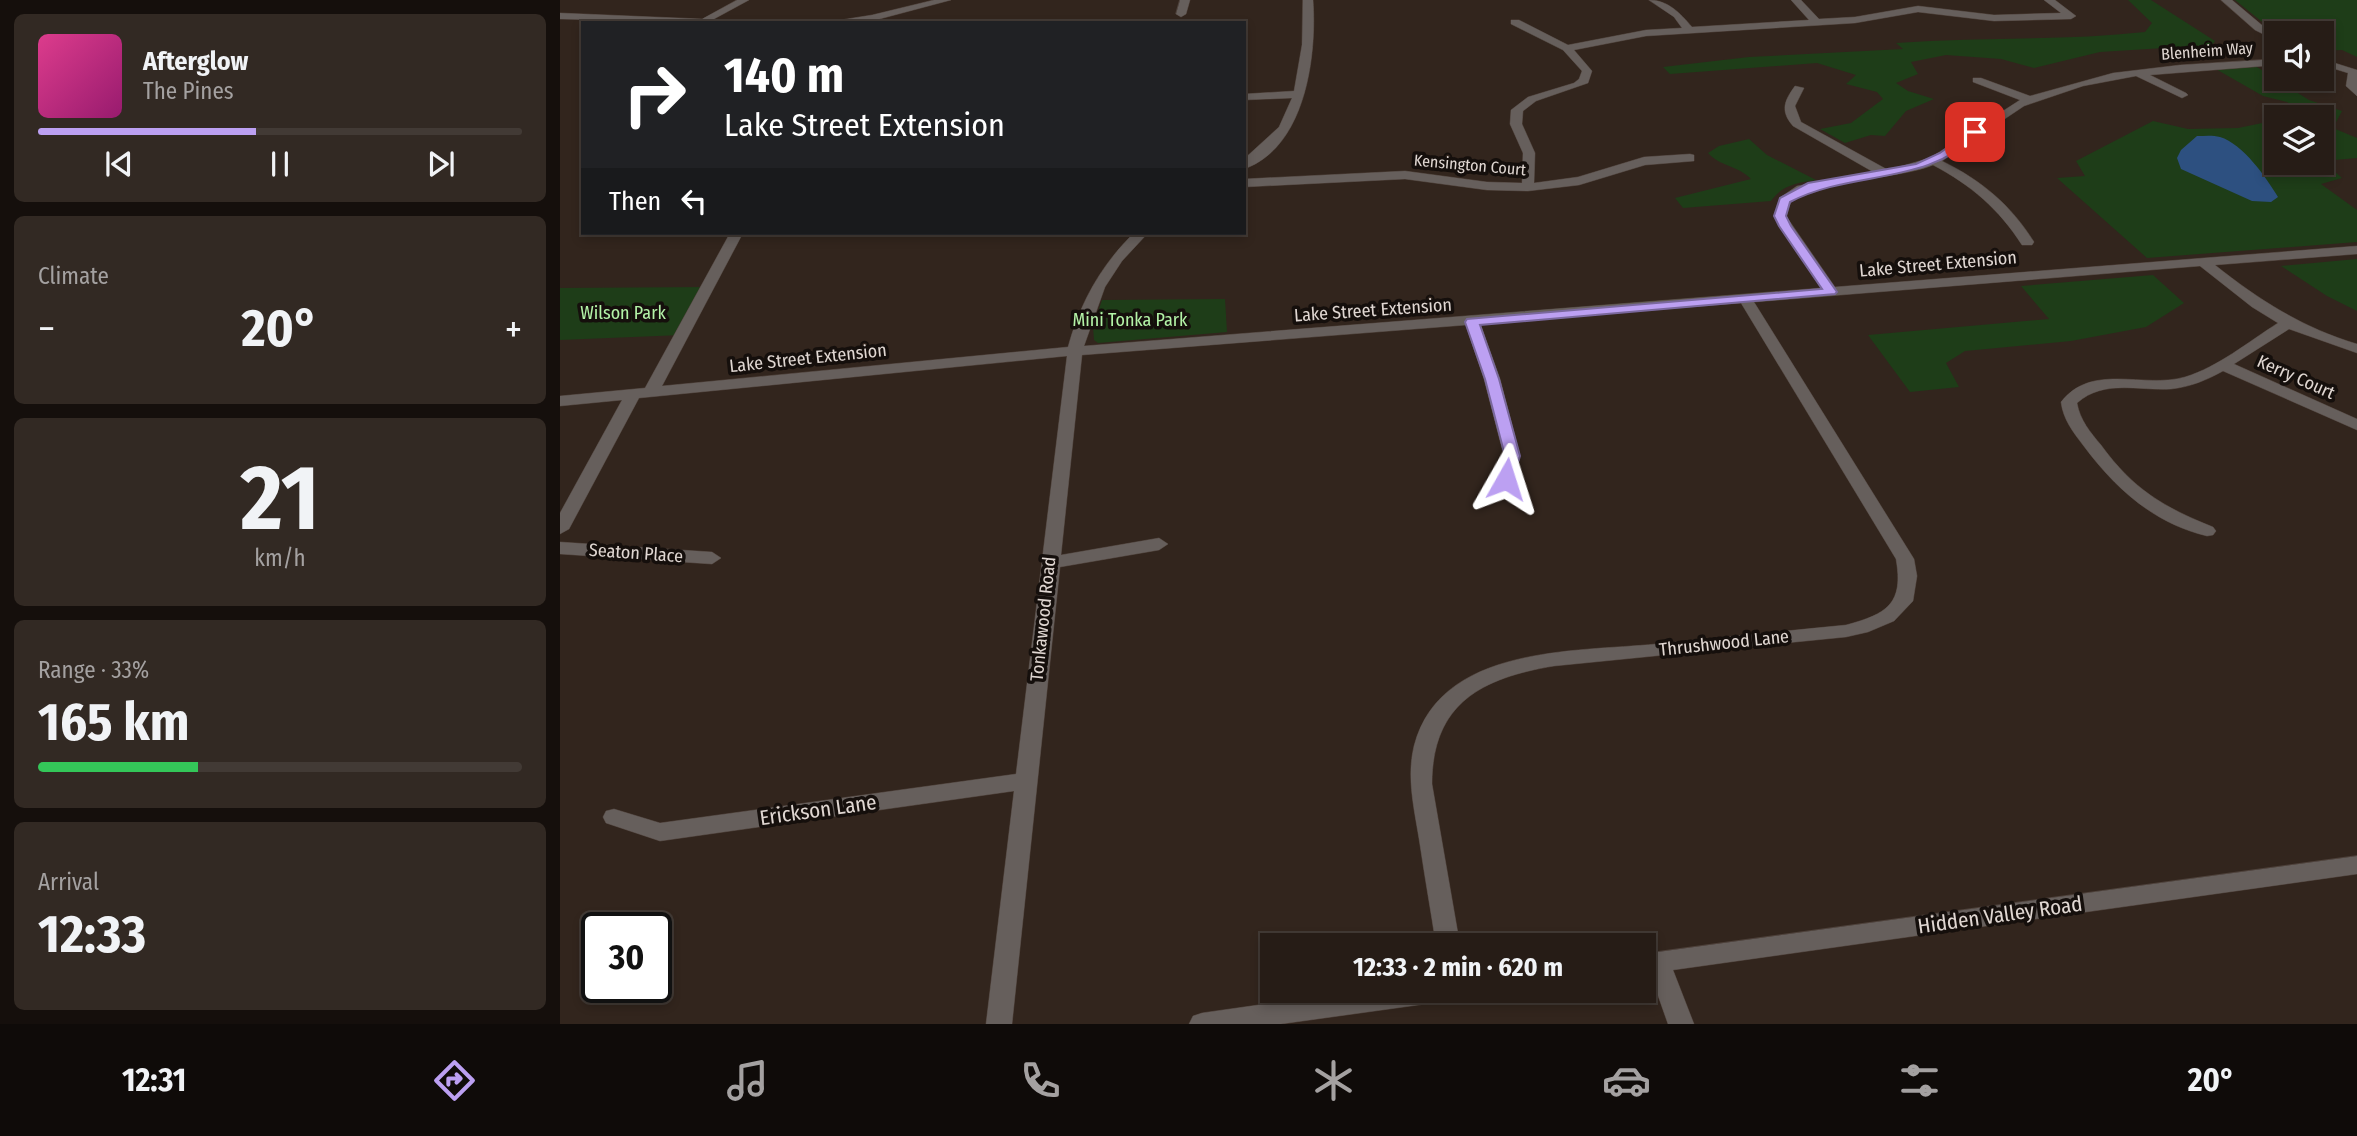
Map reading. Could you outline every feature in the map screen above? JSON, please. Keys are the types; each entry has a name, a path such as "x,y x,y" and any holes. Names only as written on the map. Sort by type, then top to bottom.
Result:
{"street":[{"path":"706,21 744,0"},
{"path":"852,21 946,0"},
{"path":"1181,14 1185,0"},
{"path":"1246,163 1274,140 1288,121 1298,94 1310,21 1308,0"},
{"path":"1654,0 1677,15 1689,30"},
{"path":"1796,0 1816,22"},
{"path":"1916,0 1930,9"},
{"path":"1567,48 1646,33 1816,22 1930,9 1994,18 2071,16 2049,0"},
{"path":"2226,0 2264,31"},
{"path":"560,16 680,21"},
{"path":"1515,22 1567,48 1587,71 1584,81 1532,99 1523,104 1515,117 1529,153 1528,187"},
{"name":"Blenheim Way","path":"1831,292 1785,226 1781,208 1784,200 1801,189 1886,174 1933,161 2001,114 2031,100 2140,74 2264,63"},
{"path":"2334,66 2355,73 2351,86 2357,93"},
{"name":"Blenheim Way","path":"2140,74 2182,95"},
{"path":"1977,80 2031,100"},
{"path":"1799,88 1788,107 1797,124 1886,174"},
{"path":"1246,97 1298,94"},
{"name":"Kensington Court","path":"1246,183 1405,175 1487,186 1528,187 1579,181 1644,161 1690,158"},
{"path":"1933,161 1992,197 2007,211 2027,242"},
{"path":"651,392 735,235"},
{"name":"Tonkawood Road","path":"999,1024 1075,351 1091,299 1108,268 1139,235"},
{"name":"Lake Street Extension","path":"560,401 1075,351 1472,322 2357,250"},
{"path":"2203,262 2252,303 2286,324 2357,349"},
{"name":"Thrushwood Lane","path":"1446,933 1421,784 1420,758 1426,733 1441,711 1461,692 1486,677 1547,661 1846,631 1889,617 1902,605 1909,590 1905,559 1745,298"},
{"path":"1472,322 1492,379 1512,456 1506,479"},
{"path":"2207,531 2151,507 2129,492 2075,421 2069,402 2085,388 2117,383 2176,384 2188,381 2286,324"},
{"name":"Kerry Court","path":"2220,364 2357,425"},
{"path":"560,529 633,394"},
{"path":"1049,563 1159,544"},
{"name":"Seaton Place","path":"560,548 712,558"},
{"name":"Erickson Lane","path":"614,817 660,832 1025,781"},
{"name":"Hidden Valley Road","path":"1656,962 2357,865"},
{"path":"1656,973 1681,1024"},
{"path":"1202,1024 1353,1003"}],"green space":[{"path":"2128,0 2151,0 2215,41 2212,45 2100,52 2034,68 2001,59 1946,55 1911,62 1918,74 1896,83 1908,91 1934,99 1906,111 1885,136 1871,135 1845,143 1820,129 1851,123 1883,99 1877,92 1846,84 1856,75 1817,63 1670,74 1663,67 1749,57 1903,49 1896,43 2083,37 2145,32 2152,23"},
{"path":"2235,0 2357,0 2357,57 2342,50 2334,50 2334,21 2264,21 2264,23"},
{"path":"2257,67 2264,71 2264,91 2295,91 2324,105 2292,105 2263,96 2214,68"},
{"path":"2334,108 2342,111 2334,126"},
{"path":"2153,121 2188,129 2238,128 2264,123 2264,175 2334,175 2334,171 2342,178 2321,184 2357,210 2357,242 2147,258 2057,178 2085,176 2076,161"},
{"path":"2334,128 2357,138 2357,158 2334,160"},
{"path":"1749,139 1767,155 1816,180 1785,188 1771,201 1683,208 1675,198 1751,179 1708,153 1719,146"},
{"path":"2357,259 2357,311 2327,296 2281,266"},
{"path":"2153,275 2184,303 2146,327 2071,341 1965,351 1946,363 1959,387 1910,392 1868,335 2049,319 2021,286"},
{"name":"Wilson Park","path":"707,287 682,335 560,340 560,288"},
{"name":"Mini Tonka Park","path":"1225,299 1227,332 1098,343 1094,340 1093,327 1102,300"}],"water":[{"path":"2197,136 2220,137 2237,147 2260,171 2278,197 2271,202 2252,201 2181,169 2177,158 2181,150"}],"route":[{"path":"1506,479 1512,456 1492,379 1472,322 1831,292 1785,226 1780,216 1784,200 1801,189 1812,186 1919,167 1944,155 1975,132"}]}
